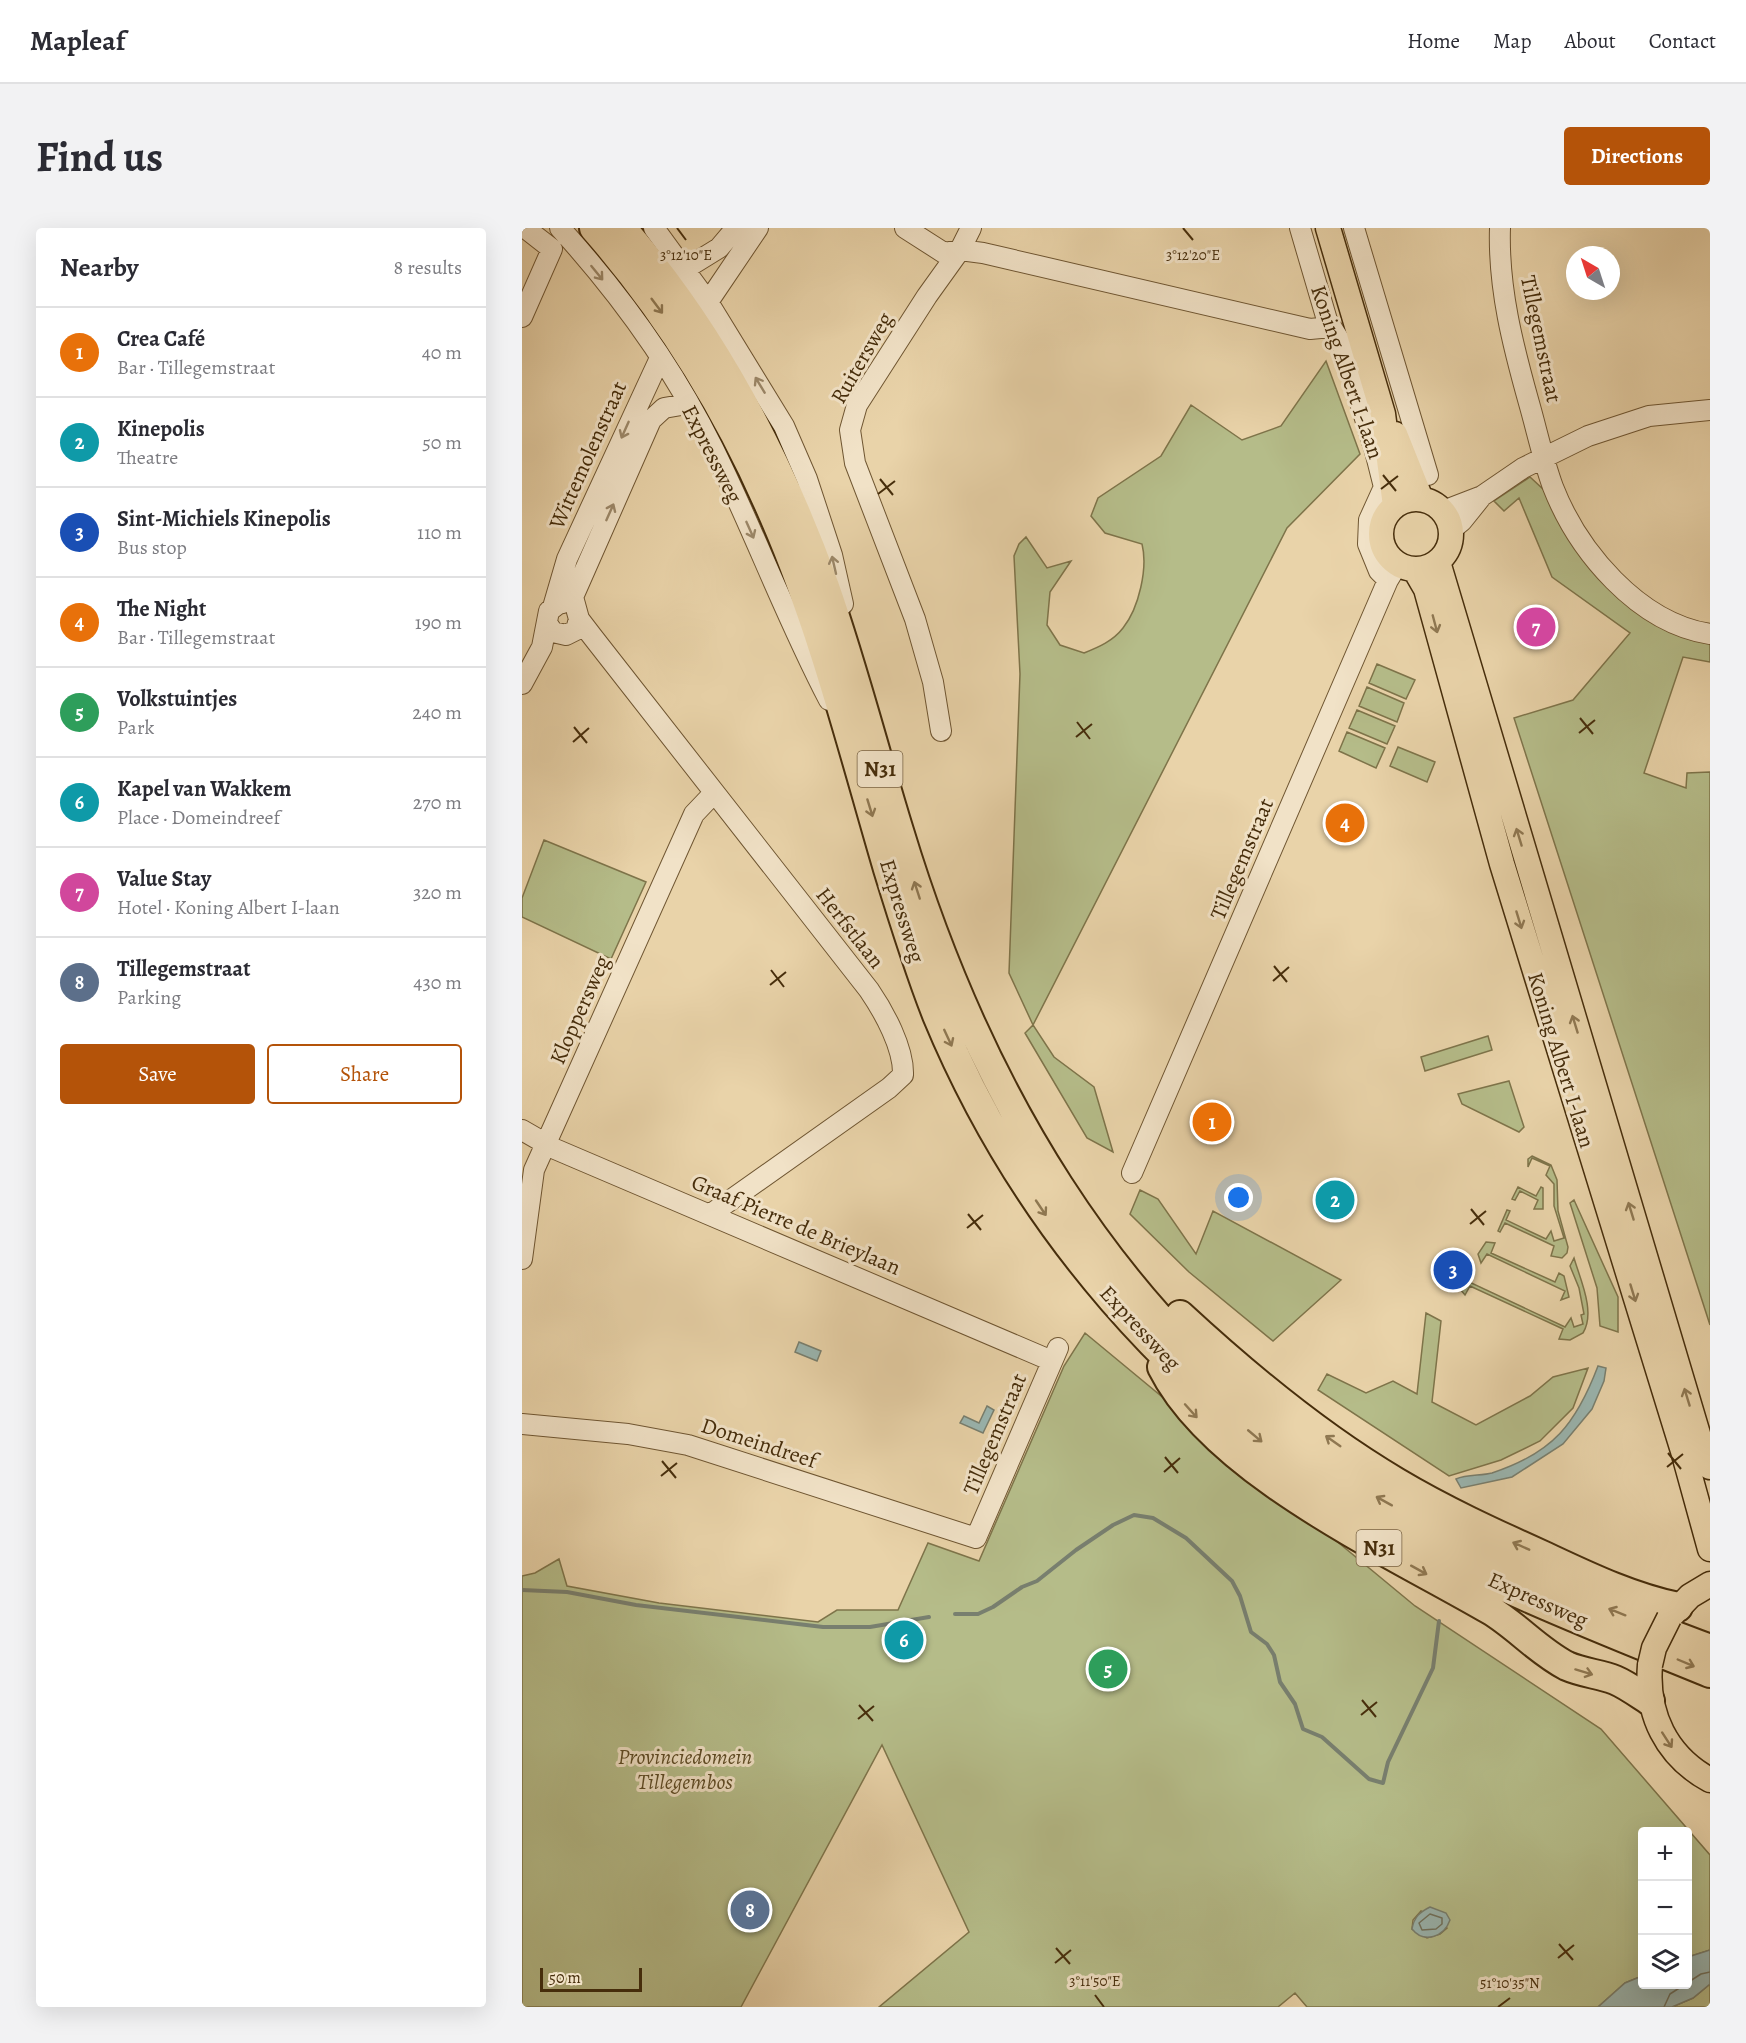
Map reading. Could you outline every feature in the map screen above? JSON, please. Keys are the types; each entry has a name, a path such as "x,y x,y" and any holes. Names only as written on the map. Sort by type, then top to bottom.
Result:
{"highway":[{"name":"Expressweg","path":"594,228 662,313 734,429 773,514 802,589 925,984 976,1097 1018,1174 1070,1250 1150,1343 1270,1449 1372,1518 1507,1588 1710,1673"},
{"name":"Expressweg","path":"622,228 674,293 700,332 755,425 782,479 826,591 936,946 967,1019 1012,1108 1038,1154 1099,1244 1209,1370 1240,1399 1338,1473 1384,1502 1563,1591 1710,1649"},
{"name":"N31","path":"1131,1283 1171,1308 1305,1420 1394,1481 1481,1528 1674,1613"},
{"name":"N31","path":"1150,1343 1184,1404 1203,1425 1256,1469 1350,1531 1492,1611 1566,1665 1615,1680 1650,1701"}],"main road":[{"name":"Koning Albert I-laan","path":"1328,228 1392,422 1421,499"},
{"name":"Koning Albert I-laan","path":"1392,422 1395,506 1383,520 1381,531 1384,550 1400,572 1426,589 1502,864 1683,1451 1710,1550"},
{"path":"1395,506 1404,501 1421,499 1432,502 1447,520 1450,546 1438,562 1400,572"},
{"name":"Koning Albert I-laan","path":"1438,562 1704,1454 1710,1467"},
{"path":"1710,1584 1674,1613 1660,1633 1650,1665 1650,1701 1666,1741 1680,1758 1710,1780"}],"street":[{"path":"522,317 552,249 525,228"},
{"name":"Expressweg","path":"560,228 619,301 660,358 677,406 712,446 793,628 846,732"},
{"name":"Expressweg","path":"654,228 708,302 784,426 807,479 832,555 873,745"},
{"path":"685,269 723,244 736,228"},
{"path":"708,302 758,228"},
{"path":"905,228 944,253 960,250 983,253 1310,329 1331,327"},
{"name":"Ruitersweg","path":"940,731 933,682 915,619 855,463 850,430 857,405 927,296 960,250 971,228"},
{"name":"Koning Albert I-laan","path":"1300,228 1331,327 1342,344 1384,487 1369,520 1368,544 1379,571 1400,572"},
{"name":"Koning Albert I-laan","path":"1354,228 1392,422 1428,475"},
{"name":"Tillegemstraat","path":"1500,228 1500,255 1506,305 1515,352 1544,459 1554,488 1574,527 1597,559 1626,591 1647,609 1669,621 1710,634"},
{"path":"706,256 712,271 723,278"},
{"name":"Wittemolenstraat","path":"564,621 567,559 642,391 660,358"},
{"path":"642,391 650,390 677,406"},
{"name":"Wittemolenstraat","path":"522,684 542,647 564,621 586,565 651,420 677,406"},
{"path":"1447,520 1462,521 1482,496 1523,468 1588,436 1635,420 1665,414 1710,410"},
{"name":"Tillegemstraat","path":"1132,1173 1400,572"},
{"name":"Herfstlaan","path":"564,621 580,632 592,636 869,990 881,1011 903,1065 903,1075 889,1088 711,1214"},
{"name":"Kloppersweg","path":"522,1259 534,1170 694,814 714,794"},
{"name":"Graaf Pierre de Brieylaan","path":"522,1130 711,1214 1055,1355"},
{"name":"Tillegemstraat","path":"976,1538 1055,1355"},
{"name":"Domeindreef","path":"522,1424 620,1433 688,1445 976,1538"}],"green space":[{"path":"1326,361 1360,454 1287,528 1033,1025 1009,973 1020,674 1014,556 1019,544 1026,537 1047,568 1071,561 1050,592 1047,625 1060,645 1084,653 1105,643 1123,628 1134,610 1141,588 1144,554 1142,544 1105,533 1091,516 1098,498 1161,456 1191,405 1242,440 1281,426"},
{"path":"1530,477 1544,490 1566,533 1589,567 1710,641 1710,662 1683,657 1644,773 1686,788 1687,773 1710,772 1710,1325 1514,718 1573,700 1630,633 1552,577 1519,498 1504,511 1494,501"},
{"path":"1377,664 1415,680 1406,699 1369,683"},
{"path":"1367,687 1404,703 1397,722 1359,706"},
{"path":"1357,710 1395,726 1387,744 1349,728"},
{"path":"1347,732 1385,748 1376,768 1339,751"},
{"path":"1398,747 1435,762 1427,782 1390,766"},
{"path":"544,840 646,882 611,959 522,917 522,898"},
{"path":"1033,1025 1054,1057 1094,1087 1113,1152 1087,1138 1025,1033"},
{"path":"1488,1036 1492,1050 1425,1071 1421,1057"},
{"path":"1509,1081 1524,1127 1519,1132 1462,1104 1458,1094"},
{"path":"1532,1156 1551,1165 1557,1180 1558,1211 1568,1247 1567,1253 1562,1258 1551,1256 1554,1246 1505,1223 1500,1232 1498,1231 1507,1210 1510,1211 1506,1220 1546,1239 1551,1231 1554,1241 1564,1238 1554,1206 1554,1184 1546,1175 1550,1166 1532,1158 1528,1167 1528,1159"},
{"path":"1518,1187 1536,1196 1541,1187 1543,1188 1543,1209 1534,1209 1538,1200 1520,1191 1515,1200 1512,1199"},
{"path":"1140,1190 1158,1199 1196,1254 1213,1211 1341,1280 1273,1341 1189,1272 1130,1214"},
{"path":"1574,1200 1618,1297 1618,1332 1600,1326 1597,1288 1570,1203"},
{"path":"1486,1242 1495,1243 1491,1253 1555,1282 1559,1273 1564,1276 1569,1297 1561,1300 1565,1291 1487,1254 1481,1263 1478,1254"},
{"path":"1574,1258 1586,1296 1588,1315 1583,1333 1570,1340 1559,1339 1563,1329 1470,1286 1465,1295 1460,1289 1463,1279 1565,1327 1571,1318 1574,1327 1583,1324 1581,1315 1584,1314 1579,1288 1570,1266"},
{"path":"1426,1313 1441,1321 1432,1402 1476,1425 1530,1396 1553,1377 1588,1368 1573,1408 1540,1441 1501,1460 1449,1476 1318,1390 1327,1374 1366,1393 1393,1381 1417,1394"},
{"name":"Provinciedomein Tillegembos","path":"1085,1333 1415,1606 1601,1729 1686,1827 1638,1827 1638,1978 1625,1983 1598,2007 1307,2007 1295,1993 1278,2007 879,2007 969,1932 882,1745 741,2007 522,2007 522,1576 535,1573 559,1559 567,1586 659,1603 818,1622 837,1610 898,1610 928,1543 979,1561 1064,1366","holes":["1421,1911 1447,1928 1440,1934 1427,1938 1412,1929 1413,1920"]},
{"name":"Provinciedomein Tillegembos","path":"1692,1834 1710,1855 1710,1950 1692,1956"},
{"path":"1710,1984 1710,2007 1672,2007 1693,1998"}],"water":[{"path":"799,1342 821,1351 817,1361 795,1352"},
{"path":"1598,1366 1606,1368 1604,1381 1592,1409 1563,1444 1512,1477 1461,1488 1456,1479 1492,1473 1513,1465 1547,1446 1571,1420"},
{"path":"987,1406 994,1410 983,1433 960,1423 964,1416 979,1423"},
{"path":"1430,1907 1446,1913 1450,1920 1439,1934 1422,1936 1412,1929 1414,1921 1418,1915"},
{"path":"1710,1950 1710,1984 1693,1998 1672,2007 1598,2007 1625,1983 1638,1978 1638,1989 1692,1989 1692,1956"}],"waterway":[{"path":"955,1614 978,1614 993,1607 1022,1587 1037,1581 1076,1550 1113,1525 1134,1515 1153,1518 1186,1538 1232,1581 1240,1596 1251,1632 1267,1644 1274,1655 1280,1682 1295,1704 1303,1729 1322,1737 1369,1779 1383,1783 1388,1762 1433,1668 1439,1621"},
{"path":"522,1590 567,1592 636,1605 823,1627 870,1627 929,1617"}],"place":[{"name":"Value Stay","path":"1536,627"},
{"name":"The Night","path":"1345,823"},
{"name":"Crea Café","path":"1212,1122"},
{"name":"Kinepolis","path":"1335,1200"},
{"name":"Sint-Michiels Kinepolis","path":"1453,1270"},
{"name":"Kapel van Wakkem","path":"904,1640"},
{"name":"Volkstuintjes","path":"1108,1669"},
{"name":"Tillegemstraat","path":"750,1910"}]}
